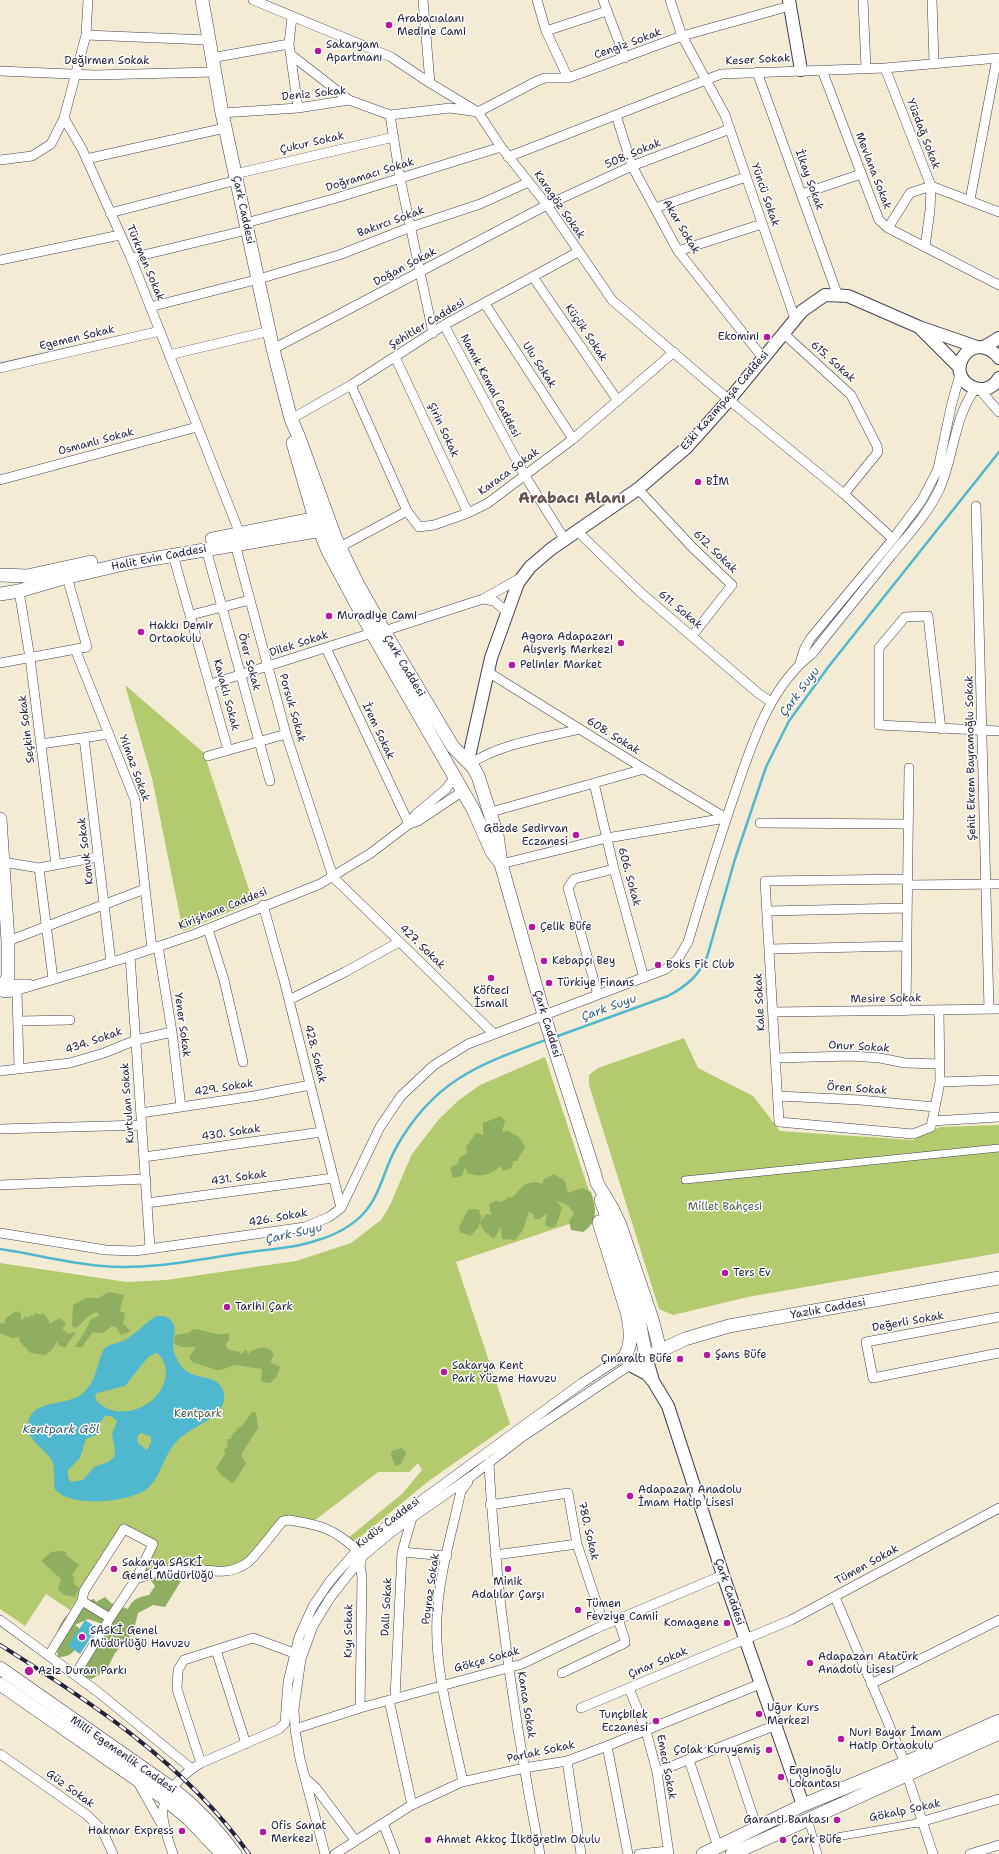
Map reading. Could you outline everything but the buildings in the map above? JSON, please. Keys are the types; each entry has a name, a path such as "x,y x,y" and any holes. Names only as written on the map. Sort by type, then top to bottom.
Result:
{"main road":[{"name":"Çark Caddesi","path":"202,0 211,58 225,128 246,226 291,418 293,443 323,523 339,572 453,747 469,763 478,776 491,812 497,835 501,864 544,1018 598,1188 634,1294 645,1353"},
{"name":"Çark Caddesi","path":"323,523 340,547 378,632 454,778 463,791 492,852 501,864"},
{"name":"Halit Evin Caddesi","path":"0,594 19,591 67,577 173,554 206,549 239,540 323,523"},
{"name":"Halit Evin Caddesi","path":"0,575 27,576 127,554 239,540"},
{"path":"0,580 0,594"},
{"path":"454,778 458,767 469,763"},
{"path":"463,791 473,785 478,776"},
{"path":"0,819 8,941 8,977 1,989"},
{"name":"Çark Caddesi","path":"598,1188 612,1208 620,1225 652,1320 660,1350"},
{"path":"598,1188 596,1209 599,1223 628,1312 630,1325 628,1360 645,1353 660,1350"},
{"name":"Yazlık Caddesi","path":"660,1350 685,1339 729,1326 999,1278"},
{"name":"Milli Egemenlik Caddesi","path":"0,1668 169,1794 222,1854"},
{"name":"Milli Egemenlik Caddesi","path":"0,1684 134,1776 195,1807 214,1827 235,1854"},
{"path":"732,1854 803,1821 824,1813 999,1721"},
{"path":"703,1854 803,1805 906,1769 999,1733"},
{"path":"803,1805 813,1811 824,1813"}],"street":[{"path":"0,160 32,156 51,144 64,118 76,74 86,35 88,0"},
{"name":"Karagöz Sokak","path":"253,0 391,56 430,83 478,112 508,157 547,205 612,300 729,400"},
{"path":"424,0 430,83"},
{"path":"537,0 546,31 568,78"},
{"path":"603,0 625,58"},
{"name":"Yüncü Sokak","path":"670,0 682,36 726,115 795,320"},
{"path":"863,0 866,68"},
{"path":"932,0 934,63"},
{"path":"790,3 801,70"},
{"name":"Cengiz Sokak","path":"478,112 545,78 568,78 682,36 790,3"},
{"path":"546,31 607,11"},
{"path":"292,17 289,44 298,108"},
{"path":"86,35 208,40"},
{"path":"211,58 289,44"},
{"path":"290,54 349,100"},
{"path":"970,200 998,58"},
{"name":"Keser Sokak","path":"508,157 721,74 885,68 998,58"},
{"name":"Yüzdağ Sokak","path":"885,68 930,186 999,212"},
{"name":"Mevlana Sokak","path":"822,70 879,220 888,228 999,285"},
{"name":"Değirmen Sokak","path":"0,71 76,74 214,72"},
{"name":"İlkay Sokak","path":"757,72 838,296"},
{"name":"Deniz Sokak","path":"222,113 298,108 349,100 390,115 450,108 478,112"},
{"path":"390,115 400,178 433,332"},
{"name":"Akar Sokak","path":"616,115 632,166 678,251 763,358"},
{"name":"Türkmen Sokak","path":"64,118 86,159 131,258 239,540"},
{"path":"86,159 225,128"},
{"name":"508. Sokak","path":"547,205 632,166 730,128"},
{"name":"Çukur Sokak","path":"110,213 236,177 394,136"},
{"name":"Doğramacı Sokak","path":"131,258 246,226 501,147"},
{"path":"802,194 861,174"},
{"path":"655,208 746,177"},
{"name":"Bakırcı Sokak","path":"150,307 259,279 339,255 411,227 480,204 529,182"},
{"path":"888,228 910,193 930,186 930,210 925,247"},
{"name":"Doğan Sokak","path":"274,349 547,205"},
{"path":"678,251 762,224"},
{"path":"0,260 120,235"},
{"name":"Şehitler Caddesi","path":"291,418 351,385 444,325 578,252"},
{"name":"Küçük Sokak","path":"534,277 618,401"},
{"name":"Eski Kazımpaşa Caddesi","path":"469,763 488,672 507,612 523,577 530,567 577,531 638,489 686,448 729,400 802,311 825,295 848,296 919,327 995,353 999,358"},
{"name":"Ulu Sokak","path":"485,304 573,439"},
{"name":"Namık Kemal Caddesi","path":"444,325 525,476 565,540"},
{"name":"Eski Kazımpaşa Caddesi","path":"919,327 960,371 969,386 978,389"},
{"name":"Egemen Sokak","path":"0,368 160,331"},
{"path":"169,355 270,331"},
{"name":"615. Sokak","path":"783,333 851,395 876,446 878,452 844,494"},
{"path":"800,663 804,650 810,639 922,500 938,469 951,407 965,354 999,338"},
{"name":"Karaca Sokak","path":"407,511 419,527 434,525 468,513 488,503 573,439 674,352"},
{"name":"Şirin Sokak","path":"395,357 468,513"},
{"path":"341,1208 380,1127 401,1096 434,1065 468,1044 544,1018 598,994 644,978 666,969 678,959 688,942 726,818 753,741 771,702 800,663 812,654 923,516 940,488 950,459 960,415 968,399 978,389 993,386 998,382"},
{"path":"340,547 407,511 351,385"},
{"path":"978,389 999,412"},
{"path":"729,400 844,494 892,539"},
{"name":"Osmanlı Sokak","path":"0,480 197,427"},
{"name":"612. Sokak","path":"638,489 693,548 732,585 692,636"},
{"name":"Şehit Ekrem Bayramoğlu Sokak","path":"976,506 989,1009"},
{"name":"611. Sokak","path":"577,531 640,592 758,693 771,702"},
{"name":"Porsuk Sokak","path":"239,540 250,600 286,734 333,877"},
{"name":"Örer Sokak","path":"206,549 270,781"},
{"name":"Kavaklı Sokak","path":"173,554 211,684 228,750"},
{"path":"0,663 87,647 67,577"},
{"name":"Dilek Sokak","path":"211,684 484,599 523,577"},
{"name":"Seçkin Sokak","path":"19,591 30,658 56,865"},
{"path":"484,599 494,601 507,612"},
{"path":"191,615 250,600"},
{"path":"941,729 928,616 905,618 879,648 879,725 982,732 999,732"},
{"name":"İrem Sokak","path":"326,648 409,824"},
{"name":"Yılmaz Sokak","path":"75,649 135,800 155,948"},
{"name":"608. Sokak","path":"488,672 726,818"},
{"path":"469,763 512,746 580,729"},
{"path":"41,744 109,734"},
{"path":"208,756 286,734"},
{"name":"Konuk Sokak","path":"84,738 111,962"},
{"path":"906,1011 909,768"},
{"path":"491,812 644,769"},
{"name":"Kirişhane Caddesi","path":"32,985 9,984 1,989 8,993 17,991 32,985 155,948 320,884 371,853 409,824 416,814 446,789 454,778"},
{"name":"606. Sokak","path":"594,783 614,869 644,978"},
{"name":"Kirişhane Caddesi","path":"409,824 418,821 463,791"},
{"path":"501,864 607,838 726,818"},
{"path":"760,823 908,824"},
{"path":"3,862 39,868 98,857"},
{"path":"39,868 53,979"},
{"path":"598,994 568,888 574,878 614,869"},
{"name":"427. Sokak","path":"333,877 494,1034"},
{"name":"Kale Sokak","path":"908,882 765,881 779,1122 913,1134 931,1127 932,1121"},
{"path":"908,882 999,884"},
{"path":"8,941 146,889"},
{"name":"428. Sokak","path":"262,906 289,1000 341,1208"},
{"path":"767,911 907,908"},
{"path":"208,928 224,980 244,1062"},
{"path":"289,1000 346,972 399,942"},
{"path":"769,950 907,946"},
{"name":"Yener Sokak","path":"155,948 172,1032 181,1107"},
{"name":"Kurtulan Sokak","path":"130,956 150,1248"},
{"path":"17,991 19,1021 19,1069"},
{"name":"Mesire Sokak","path":"773,1012 999,1009"},
{"path":"939,1010 940,1082 932,1121 999,1117"},
{"path":"19,1021 70,1020"},
{"name":"434. Sokak","path":"0,1071 70,1063 104,1053 136,1040 172,1032"},
{"name":"Onur Sokak","path":"775,1058 852,1056 880,1058 905,1063 940,1064"},
{"path":"940,1082 999,1080"},
{"name":"429. Sokak","path":"141,1113 254,1096 310,1085"},
{"name":"Ören Sokak","path":"778,1096 860,1100 935,1107"},
{"path":"0,1129 142,1125"},
{"name":"430. Sokak","path":"144,1157 322,1132"},
{"path":"685,1180 999,1148"},
{"name":"431. Sokak","path":"147,1203 333,1178"},
{"path":"0,1185 146,1179"},
{"name":"426. Sokak","path":"0,1233 106,1250 135,1250 305,1227 329,1217 341,1208"},
{"name":"Değerli Sokak","path":"999,1317 866,1342 873,1378 999,1353"},
{"path":"645,1353 653,1381"},
{"path":"628,1360 647,1374 653,1381"},
{"name":"Kudüs Caddesi","path":"325,1854 300,1759 295,1729 294,1709 301,1659 313,1626 330,1598 360,1553 473,1475 522,1437 628,1360"},
{"name":"Kudüs Caddesi","path":"246,1744 279,1729 285,1723 288,1682 299,1637 313,1606 330,1581 360,1553 381,1530 582,1383 628,1360"},
{"name":"Çark Caddesi","path":"653,1381 668,1406 723,1575 803,1805"},
{"name":"Kanca Sokak","path":"489,1462 490,1505 508,1668 540,1854"},
{"name":"Poyraz Sokak","path":"463,1782 442,1685 437,1635 437,1616 447,1556 461,1491 473,1475"},
{"name":"780. Sokak","path":"490,1505 568,1493 577,1544 604,1625"},
{"name":"Tümen Sokak","path":"745,1640 791,1620 999,1508"},
{"name":"Dallı Sokak","path":"412,1518 402,1552 392,1699 412,1805"},
{"path":"136,1579 157,1571 185,1568 220,1572 234,1571 248,1562 283,1521 289,1520 326,1527 343,1537 360,1553"},
{"path":"49,1655 82,1601 84,1590 124,1529 152,1544 136,1579 75,1675"},
{"path":"495,1555 577,1544"},
{"path":"402,1552 447,1556"},
{"name":"Kıyı Sokak","path":"360,1553 362,1577 360,1708"},
{"name":"Gökçe Sokak","path":"295,1729 360,1708 522,1664 604,1625 723,1575"},
{"path":"835,1597 906,1769 920,1822 933,1854"},
{"path":"82,1601 110,1618"},
{"path":"562,1673 625,1643 618,1619"},
{"path":"0,1620 75,1675 152,1735 192,1769"},
{"path":"871,1684 999,1620"},
{"path":"201,1763 177,1689 178,1670 184,1660 253,1638 294,1653"},
{"name":"Çınar Sokak","path":"581,1708 745,1640"},
{"path":"167,1835 163,1810 169,1794 192,1769 201,1763 246,1744 216,1650"},
{"name":"Parlak Sokak","path":"335,1854 354,1840 412,1805 463,1782 524,1768 567,1761 646,1731 760,1684"},
{"name":"Emeci Sokak","path":"629,1688 646,1731 657,1772 669,1852"},
{"path":"657,1772 776,1725"},
{"path":"729,1744 756,1828"},
{"path":"607,1746 628,1854"},
{"name":"Güz Sokak","path":"0,1754 88,1815 102,1830 114,1854"},
{"path":"689,1760 718,1847"},
{"path":"567,1761 581,1854"},
{"path":"134,1776 152,1803 167,1835 173,1854"},
{"path":"306,1779 316,1788 354,1840"},
{"name":"Gökalp Sokak","path":"814,1841 920,1822 999,1799"},
{"path":"803,1821 814,1841 818,1854"},
{"path":"383,1822 395,1854"},
{"path":"970,1854 999,1845"},
{"path":"639,1854 669,1852"}],"green space":[{"path":"125,685 204,753 253,902 183,931 152,778"},
{"name":"Millet Bahçesi","path":"684,1038 698,1068 753,1096 780,1131 913,1140 940,1127 999,1125 999,1253 748,1297 673,1315 659,1309 589,1085 589,1075 598,1068"},
{"name":"Kentpark","path":"545,1057 590,1194 587,1218 456,1262 510,1424 430,1480 354,1542 348,1538 402,1494 422,1470 418,1463 409,1472 378,1472 314,1521 289,1520 234,1571 185,1568 136,1579 152,1544 124,1529 70,1610 46,1594 25,1626 0,1609 0,1263 127,1282 166,1280 296,1261 351,1243 381,1220 390,1205 412,1154 439,1119 459,1100 480,1085"},
{"path":"501,1116 505,1121 502,1132 508,1131 519,1137 525,1147 517,1161 513,1161 512,1168 503,1171 500,1166 493,1172 485,1175 472,1175 467,1173 465,1167 462,1176 453,1178 450,1168 458,1163 459,1158 467,1153 466,1147 476,1133 483,1135 483,1123"},
{"path":"554,1174 565,1181 568,1193 582,1188 591,1192 595,1209 592,1224 583,1232 571,1230 569,1221 574,1214 573,1211 567,1205 557,1201 562,1208 556,1226 551,1228 545,1225 547,1213 540,1219 534,1219 534,1215 529,1211 523,1230 515,1240 502,1239 501,1227 494,1239 483,1230 480,1222 486,1214 491,1215 489,1204 495,1201 502,1202 504,1199 507,1201 507,1197 511,1198 527,1183 531,1182 543,1184 543,1180"},
{"path":"468,1210 479,1210 480,1215 482,1215 478,1228 470,1236 460,1232 459,1227"},
{"path":"108,1292 124,1295 120,1311 125,1313 123,1324 131,1331 121,1335 117,1328 112,1326 103,1333 93,1332 82,1347 75,1347 86,1330 90,1320 99,1316 97,1312 90,1315 76,1328 72,1326 73,1305 86,1298 99,1298"},
{"path":"16,1311 21,1313 21,1321 26,1316 28,1318 31,1315 33,1317 35,1313 42,1315 43,1313 49,1321 49,1324 60,1318 62,1321 64,1320 66,1326 63,1326 63,1330 69,1334 76,1332 65,1348 58,1345 58,1340 52,1350 45,1355 31,1353 20,1342 19,1337 12,1338 0,1333 0,1323 4,1324 6,1318"},
{"path":"194,1329 216,1334 229,1333 229,1340 225,1345 229,1350 237,1351 242,1354 245,1350 248,1354 258,1348 269,1349 274,1355 270,1362 280,1367 277,1376 270,1383 261,1382 262,1369 234,1365 217,1370 192,1362 189,1357 196,1347 181,1347 174,1344 175,1335 188,1333"},
{"path":"252,1412 256,1413 258,1428 241,1455 246,1463 235,1481 232,1483 221,1475 216,1468 225,1454 224,1449 227,1448 228,1439 232,1439 231,1436 234,1434 232,1433 236,1432 236,1430 242,1426"},
{"path":"402,1448 406,1453 401,1464 395,1466 391,1455 392,1451"},
{"path":"51,1552 66,1552 66,1555 79,1565 72,1575 75,1578 73,1583 79,1588 75,1597 65,1595 58,1590 61,1579 41,1561"},
{"path":"152,1568 160,1568 172,1578 181,1581 165,1607 153,1605 138,1613 133,1633 115,1653 106,1671 91,1679 80,1675 103,1633 100,1623 88,1619 75,1625 79,1628 79,1639 73,1652 64,1657 58,1657 57,1650 65,1637 56,1639 57,1632 64,1619 74,1608 87,1601 94,1599 96,1602 105,1597 111,1603 128,1609 136,1599 149,1595 155,1586 148,1577"}],"water":[{"name":"Kentpark Göl","path":"156,1316 164,1316 172,1322 174,1325 173,1349 178,1361 189,1373 210,1379 221,1386 224,1394 224,1401 215,1414 208,1420 179,1439 170,1451 154,1482 141,1492 116,1500 101,1501 73,1499 62,1495 55,1489 53,1462 36,1444 30,1435 28,1425 30,1416 42,1407 67,1401 82,1394 91,1384 105,1348 129,1338","holes":["156,1353 161,1356 165,1365 165,1378 161,1390 153,1399 130,1411 118,1411 106,1408 96,1400 95,1396 97,1393 125,1386 148,1357","105,1416 111,1416 117,1421 112,1434 115,1450 114,1457 108,1462 94,1467 83,1480 71,1482 68,1477 68,1470 80,1458 86,1439 96,1435 99,1424","142,1433 151,1437 151,1442 147,1450 138,1443 137,1439 139,1434"]},
{"name":"SASKİ Genel Müdürlüğü Havuzu","path":"85,1620 97,1628 80,1654 68,1646"}],"waterway":[{"name":"Çark Suyu","path":"555,1037 668,996 686,985 700,970 707,957 735,859 766,767 789,721 829,666 999,452"},
{"name":"Çark Suyu","path":"0,1249 89,1265 137,1267 172,1264 288,1247 306,1244 328,1236 353,1223 369,1207 397,1146 412,1123 427,1105 444,1089 481,1066 548,1039"}],"railway":[{"path":"0,1645 102,1712 167,1763 196,1791 224,1822 249,1854"}],"place":[{"name":"Arabacıalanı Medine Cami","path":"389,25"},
{"name":"Sakaryam Apartmanı","path":"318,51"},
{"name":"Ekomini","path":"767,337"},
{"name":"BİM","path":"698,482"},
{"name":"Muradiye Cami","path":"329,616"},
{"name":"Hakkı Demir Ortaokulu","path":"141,632"},
{"name":"Agora Adapazarı Alışveriş Merkezi","path":"621,643"},
{"name":"Pelinler Market","path":"512,665"},
{"name":"Gözde Sedirvan Eczanesi","path":"576,835"},
{"name":"Çelik Büfe","path":"532,927"},
{"name":"Kebapçı Bey","path":"544,961"},
{"name":"Boks Fit Club","path":"658,965"},
{"name":"Köfteci İsmail","path":"491,978"},
{"name":"Türkiye Finans","path":"549,983"},
{"name":"Ters Ev","path":"725,1273"},
{"name":"Tarihi Çark","path":"227,1307"},
{"name":"Şans Büfe","path":"707,1355"},
{"name":"Çınaraltı Büfe","path":"680,1359"},
{"name":"Sakarya Kent Park Yüzme Havuzu","path":"444,1372"},
{"name":"Adapazarı Anadolu İmam Hatip Lisesi","path":"630,1496"},
{"name":"Sakarya SASKİ Genel Müdürlüğü","path":"114,1569"},
{"name":"Minik Adalılar Çarşı","path":"508,1569"},
{"name":"Tümen Fevziye Camii","path":"578,1610"},
{"name":"Komagene","path":"727,1623"},
{"name":"SASKİ Genel Müdürlüğü Havuzu","path":"82,1637"},
{"name":"Adapazarı Atatürk Anadolu Lisesi","path":"810,1663"},
{"name":"Aziz Duran Parkı","path":"29,1671"},
{"name":"Uğur Kurs Merkezi","path":"759,1714"},
{"name":"Tunçbilek Eczanesi","path":"656,1721"},
{"name":"Nuri Bayar İmam Hatip Ortaokulu","path":"841,1739"},
{"name":"Çolak Kuruyemiş","path":"769,1750"},
{"name":"Enginoğlu Lokantası","path":"781,1777"},
{"name":"Garanti Bankası","path":"837,1820"},
{"name":"Hakmar Express","path":"182,1831"},
{"name":"Ofis Sanat Merkezi","path":"263,1832"},
{"name":"Ahmet Akkoç İlköğretim Okulu","path":"428,1840"},
{"name":"Çark Büfe","path":"783,1840"}],"district":[{"name":"Arabacı Alanı","path":"572,499"}]}
